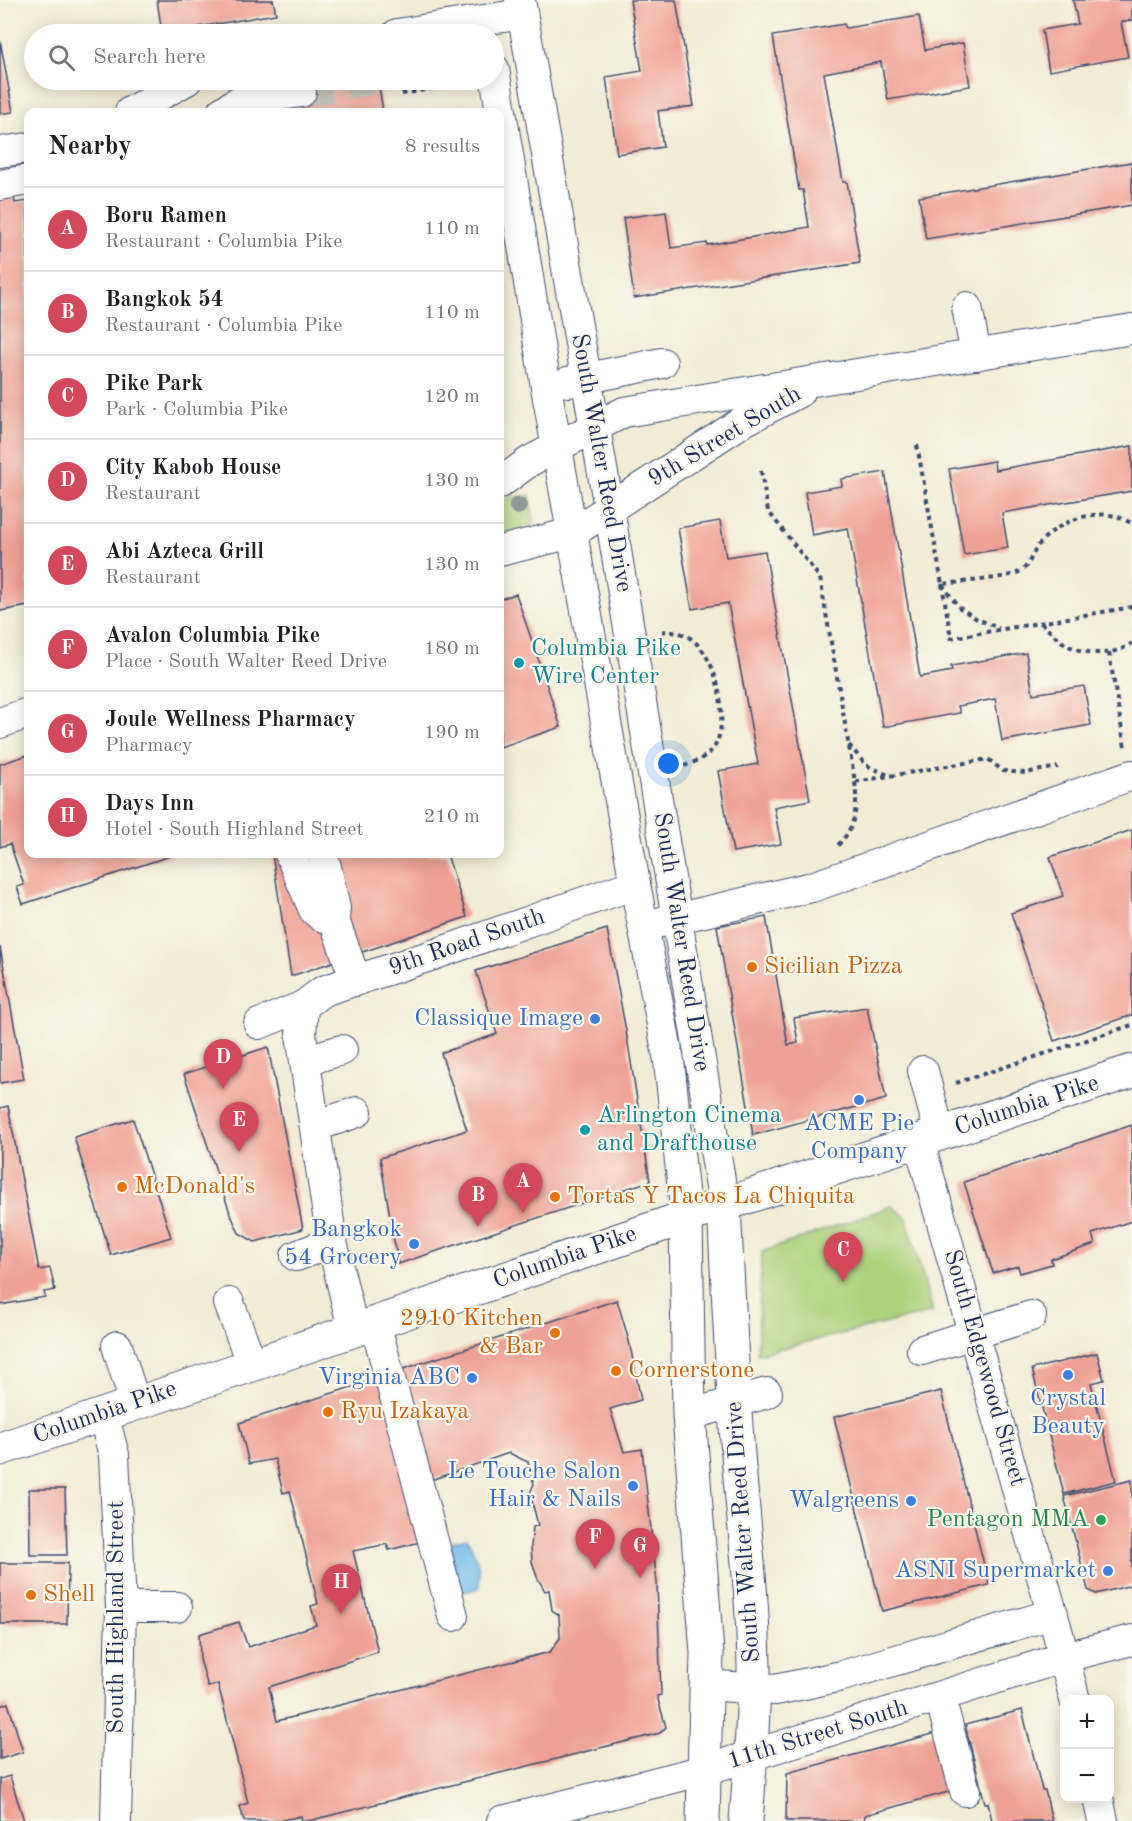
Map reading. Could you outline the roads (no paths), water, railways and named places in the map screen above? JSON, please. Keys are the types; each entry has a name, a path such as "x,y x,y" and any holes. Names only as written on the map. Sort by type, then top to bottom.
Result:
{"main road":[{"name":"Columbia Pike","path":"0,1449 724,1204 1132,1071"},
{"name":"South Walter Reed Drive","path":"724,1204 735,1402 749,1565 753,1689 746,1821"},
{"name":"South Walter Reed Drive","path":"686,1217 689,1415 706,1653 702,1821"}],"street":[{"path":"454,24 485,18 521,7"},
{"name":"South Walter Reed Drive","path":"521,7 609,508 724,1204"},
{"path":"137,108 170,90"},
{"path":"228,108 239,101 301,92 286,90"},
{"name":"South Walter Reed Drive","path":"497,90 500,108"},
{"name":"South Walter Reed Drive","path":"504,130 546,387 669,1061 686,1217"},
{"path":"0,152 24,149"},
{"path":"0,185 24,181"},
{"path":"967,307 976,355"},
{"name":"9th Street South","path":"504,480 530,461 558,445 624,412 1132,329"},
{"path":"546,387 663,363"},
{"name":"9th Street South","path":"504,550 573,533 742,422 820,381"},
{"path":"0,723 24,714"},
{"path":"643,926 812,887 1129,765"},
{"path":"292,858 314,910 321,916 334,920"},
{"path":"324,858 336,908 334,920 356,981"},
{"name":"9th Road South","path":"259,1024 303,1006 323,991 356,981 437,967 635,884"},
{"path":"303,1006 301,1035 332,1242 364,1326 453,1616"},
{"path":"306,1060 342,1050"},
{"name":"South Edgewood Street","path":"923,1071 929,1138 974,1335 1074,1695"},
{"path":"316,1126 357,1112"},
{"path":"296,1256 332,1242"},
{"path":"229,1303 252,1365"},
{"path":"922,1350 1030,1316"},
{"path":"117,1346 135,1403"},
{"path":"689,1415 767,1393"},
{"name":"South Highland Street","path":"103,1414 114,1455 121,1607 116,1821"},
{"path":"121,1607 177,1607"},
{"path":"706,1685 775,1690 842,1676 1053,1614"},
{"name":"11th Street South","path":"502,1821 705,1770 1065,1657 1132,1640"},
{"path":"940,1697 965,1791"},
{"path":"1099,1803 1103,1821"}],"water":[{"path":"466,1538 479,1568 479,1588 464,1592 454,1568 451,1542"}],"tunnel":[{"path":"301,92 313,90"}],"place":[{"name":"Columbia Pike Wire Center","path":"519,663"},
{"name":"Sicilian Pizza","path":"752,967"},
{"name":"Classique Image","path":"595,1019"},
{"name":"City Kabob House","path":"223,1089"},
{"name":"ACME Pie Company","path":"859,1100"},
{"name":"Arlington Cinema and Drafthouse","path":"585,1130"},
{"name":"Abi Azteca Grill","path":"239,1152"},
{"name":"McDonald's","path":"122,1187"},
{"name":"Tortas Y Tacos La Chiquita","path":"555,1197"},
{"name":"Boru Ramen","path":"523,1213"},
{"name":"Bangkok 54","path":"478,1227"},
{"name":"Bangkok 54 Grocery","path":"414,1244"},
{"name":"Pike Park","path":"843,1282"},
{"name":"2910 Kitchen & Bar","path":"555,1333"},
{"name":"Cornerstone","path":"616,1371"},
{"name":"Crystal Beauty","path":"1068,1375"},
{"name":"Virginia ABC","path":"472,1378"},
{"name":"Ryu Izakaya","path":"328,1412"},
{"name":"Le Touche Salon Hair & Nails","path":"633,1486"},
{"name":"Walgreens","path":"911,1501"},
{"name":"Pentagon MMA","path":"1101,1520"},
{"name":"Avalon Columbia Pike","path":"595,1569"},
{"name":"ASNI Supermarket","path":"1108,1571"},
{"name":"Joule Wellness Pharmacy","path":"640,1578"},
{"name":"Shell","path":"31,1595"},
{"name":"Days Inn","path":"341,1614"}]}
